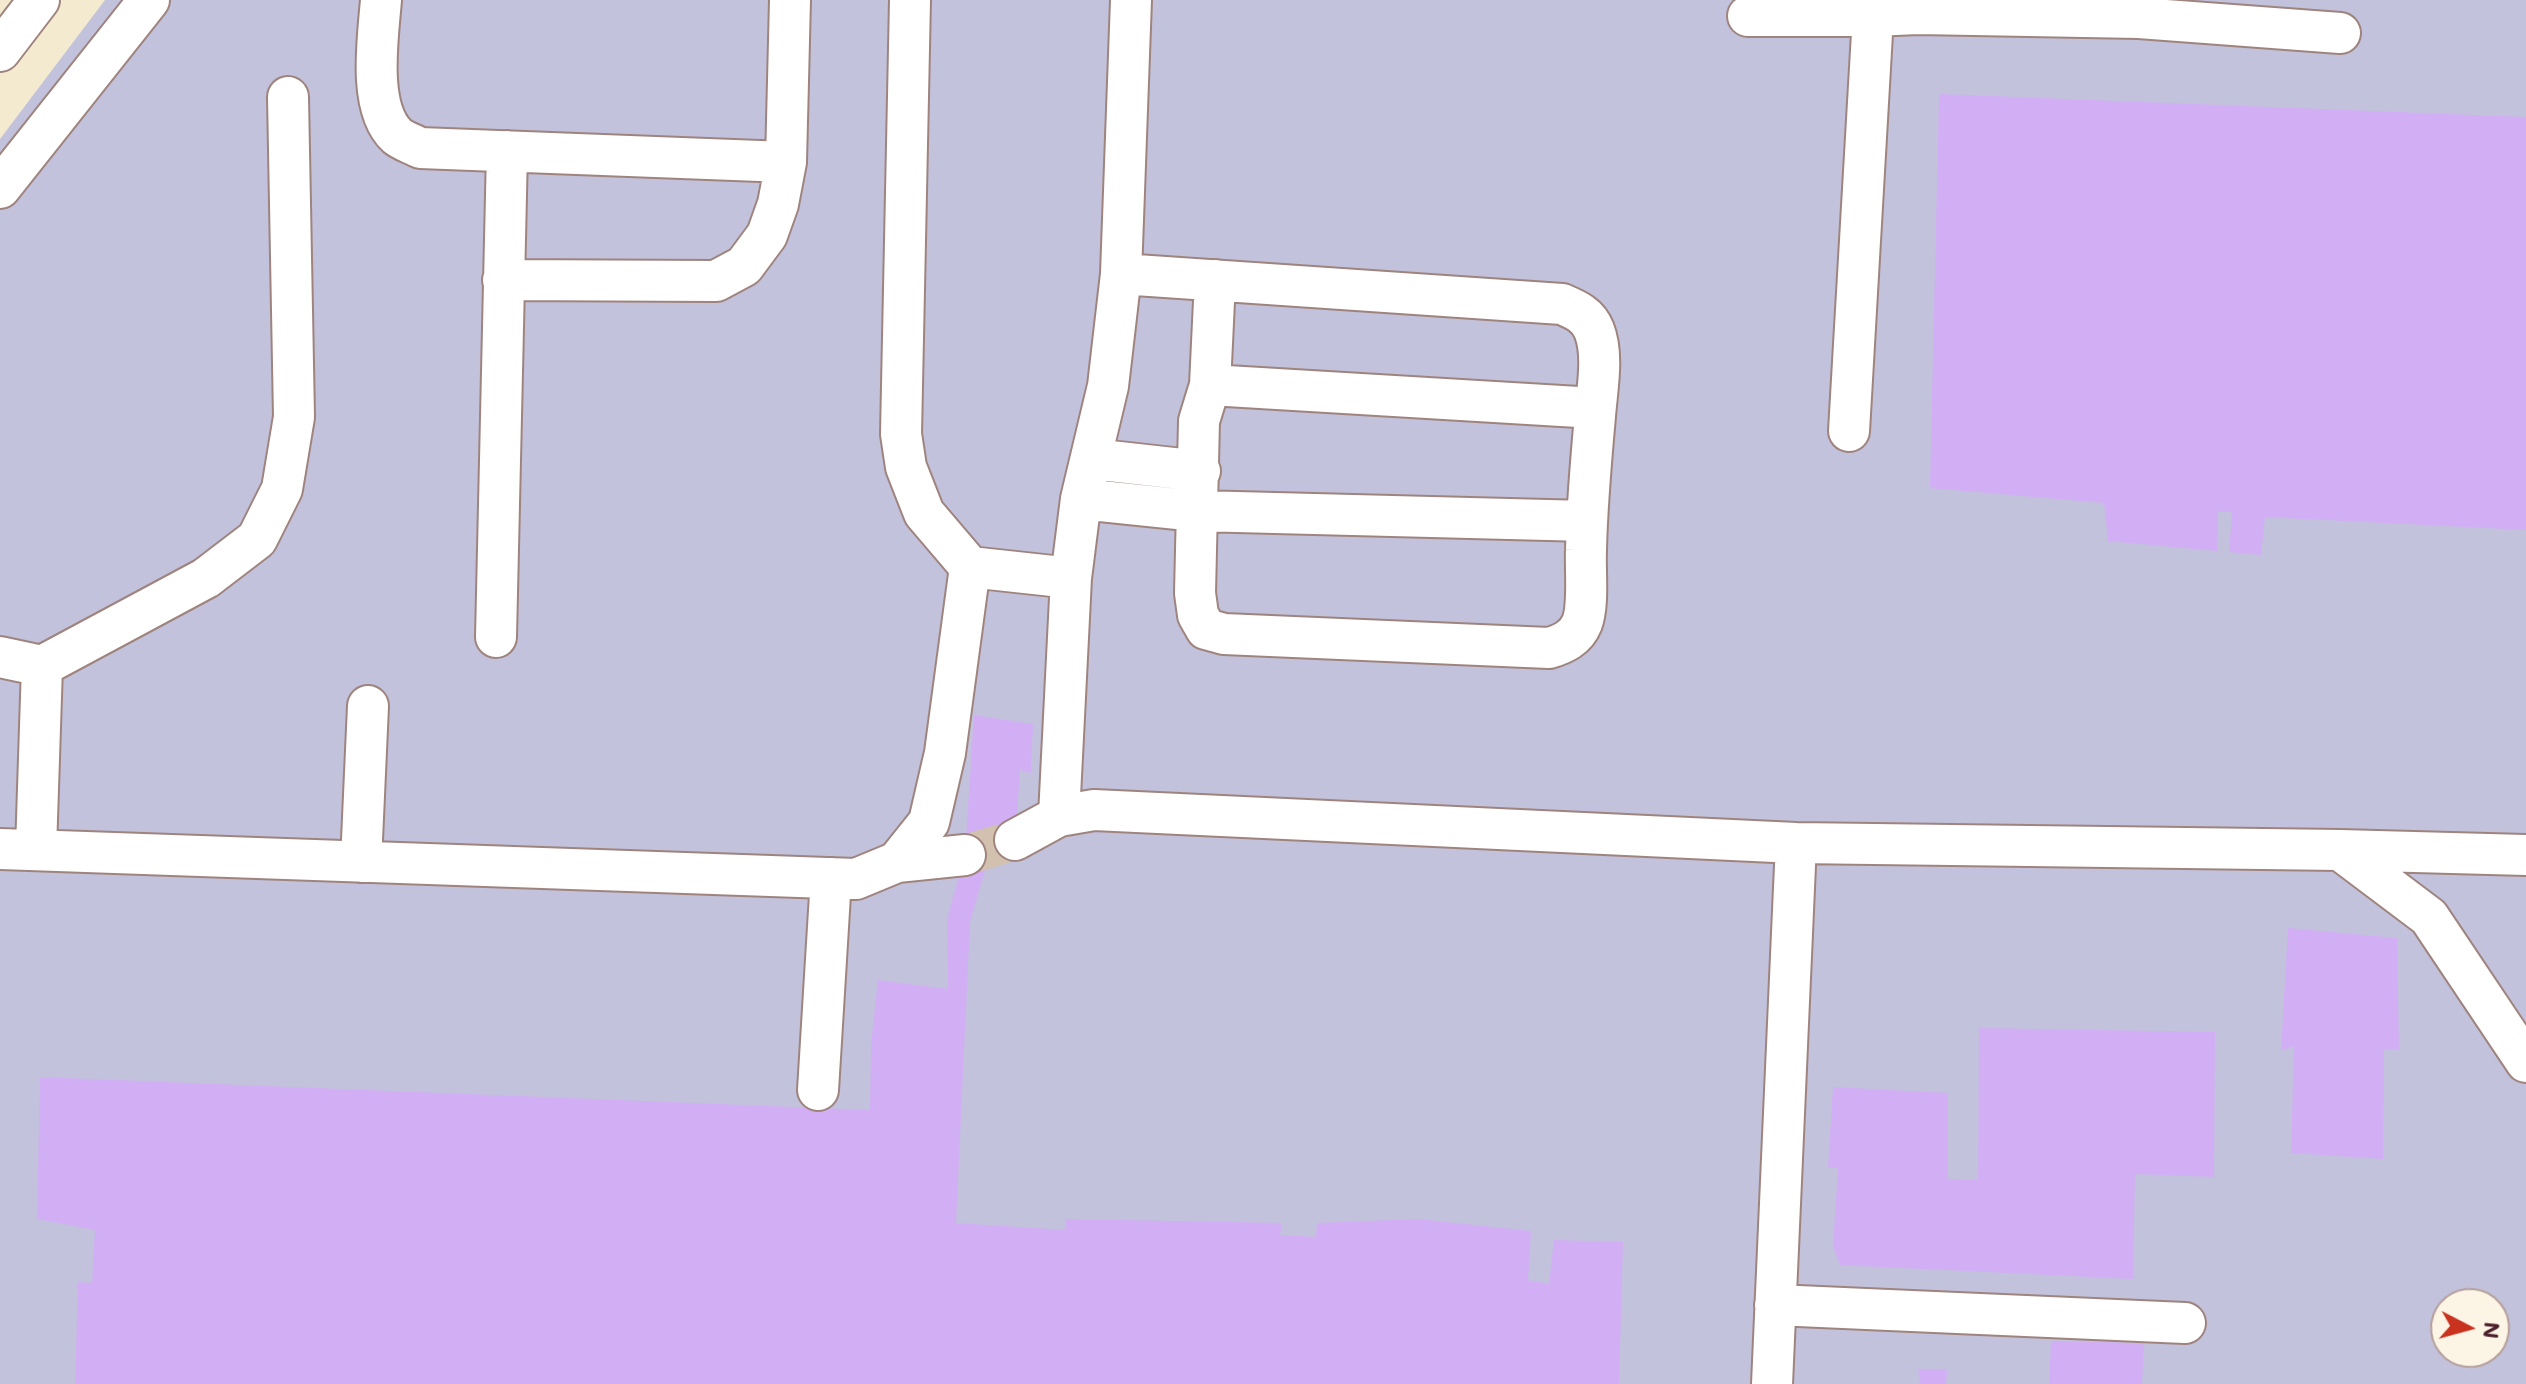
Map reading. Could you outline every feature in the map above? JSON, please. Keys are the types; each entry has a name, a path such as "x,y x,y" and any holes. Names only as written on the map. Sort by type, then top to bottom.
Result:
{"street":[{"path":"0,51 39,0"},
{"path":"0,188 149,0"},
{"path":"381,0 377,81 385,119 398,136 420,148 786,162"},
{"path":"503,280 716,281 744,266 767,235 778,204 786,162 790,0"},
{"path":"910,0 901,434 906,467 924,513 970,567 1071,578"},
{"path":"1059,816 1071,578 1081,499 1108,386 1121,274 1131,0"},
{"path":"1748,16 2140,9 2340,33"},
{"path":"1849,431 1873,16"},
{"path":"0,657 42,666 206,578 257,539 282,489 294,417 288,97"},
{"path":"496,637 507,151"},
{"path":"1121,274 1215,280 1562,304 1583,313 1594,330 1599,356 1582,623 1572,638 1562,645 1549,648 1224,634 1206,629 1198,615 1195,593 1199,421 1210,385 1215,280"},
{"path":"1210,385 1595,408"},
{"path":"1092,459 1200,471"},
{"path":"1081,499 1197,511 1587,521"},
{"path":"897,862 929,822 945,753 970,567"},
{"path":"42,666 18,849 856,879 897,862 965,855"},
{"path":"361,862 368,706"},
{"path":"1015,840 1059,816 1094,810 1796,843 2526,855"},
{"path":"1772,1384 1796,843"},
{"path":"2340,850 2429,917 2526,1062"},
{"path":"818,1090 831,878"},
{"path":"1775,1305 2185,1323"}],"shaded area":[{"path":"105,0 2526,0 2526,1384 0,1384 0,139"}],"building":[{"path":"1939,94 2526,117 2526,530 2265,517 2261,555 2229,552 2232,512 2218,512 2217,551 2108,541 2104,503 1930,488"},
{"path":"974,715 1033,724 1031,773 1020,770 1014,858 990,852 970,922 956,1223 1066,1230 1065,1219 1282,1223 1280,1235 1316,1237 1317,1223 1418,1219 1531,1231 1528,1280 1549,1284 1554,1240 1623,1242 1619,1384 75,1384 78,1282 92,1283 95,1230 37,1219 40,1077 870,1110 871,1044 878,980 948,989 947,919 965,855"},
{"path":"2288,928 2397,938 2399,1049 2384,1050 2383,1159 2291,1153 2294,1046 2281,1051"},
{"path":"1979,1028 2215,1032 2214,1177 2135,1174 2133,1279 1840,1265 1833,1246 1838,1168 1828,1168 1833,1087 1948,1093 1948,1179 1978,1180"},
{"path":"2051,1341 2144,1343 2142,1384 2049,1384"},
{"path":"1918,1369 1947,1369 1946,1384 1920,1384"}],"tunnel":[{"path":"965,855 1015,840"}]}
